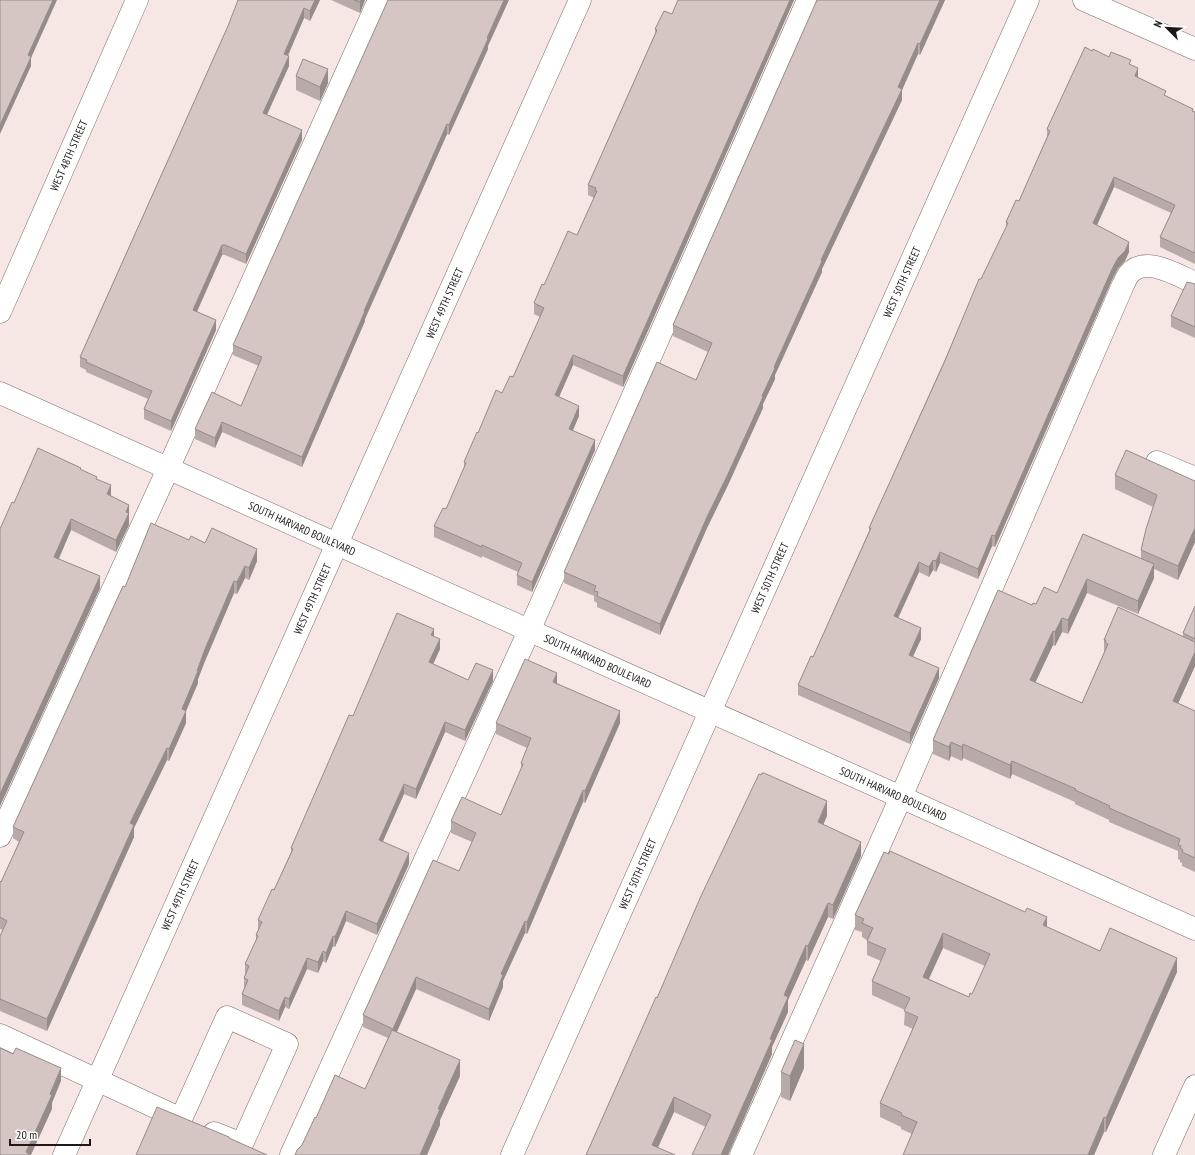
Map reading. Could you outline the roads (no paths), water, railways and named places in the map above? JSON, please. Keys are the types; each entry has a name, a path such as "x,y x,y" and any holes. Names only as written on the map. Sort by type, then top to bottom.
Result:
{"street":[{"name":"WEST 48TH STREET","path":"0,312 138,0"},
{"path":"0,836 380,0"},
{"name":"WEST 49TH STREET","path":"64,1155 580,0"},
{"path":"291,1155 529,631 808,0"},
{"name":"WEST 50TH STREET","path":"512,1155 1028,0"},
{"path":"1084,0 1195,49"},
{"path":"741,1155 901,797 1129,274 1138,267 1152,265 1195,283"},
{"name":"SOUTH HARVARD BOULEVARD","path":"0,394 1195,929"},
{"path":"1157,462 1195,478"},
{"path":"0,1035 181,1120 242,1144 287,1044 226,1016 181,1120"},
{"path":"1164,1155 1195,1086"}]}
